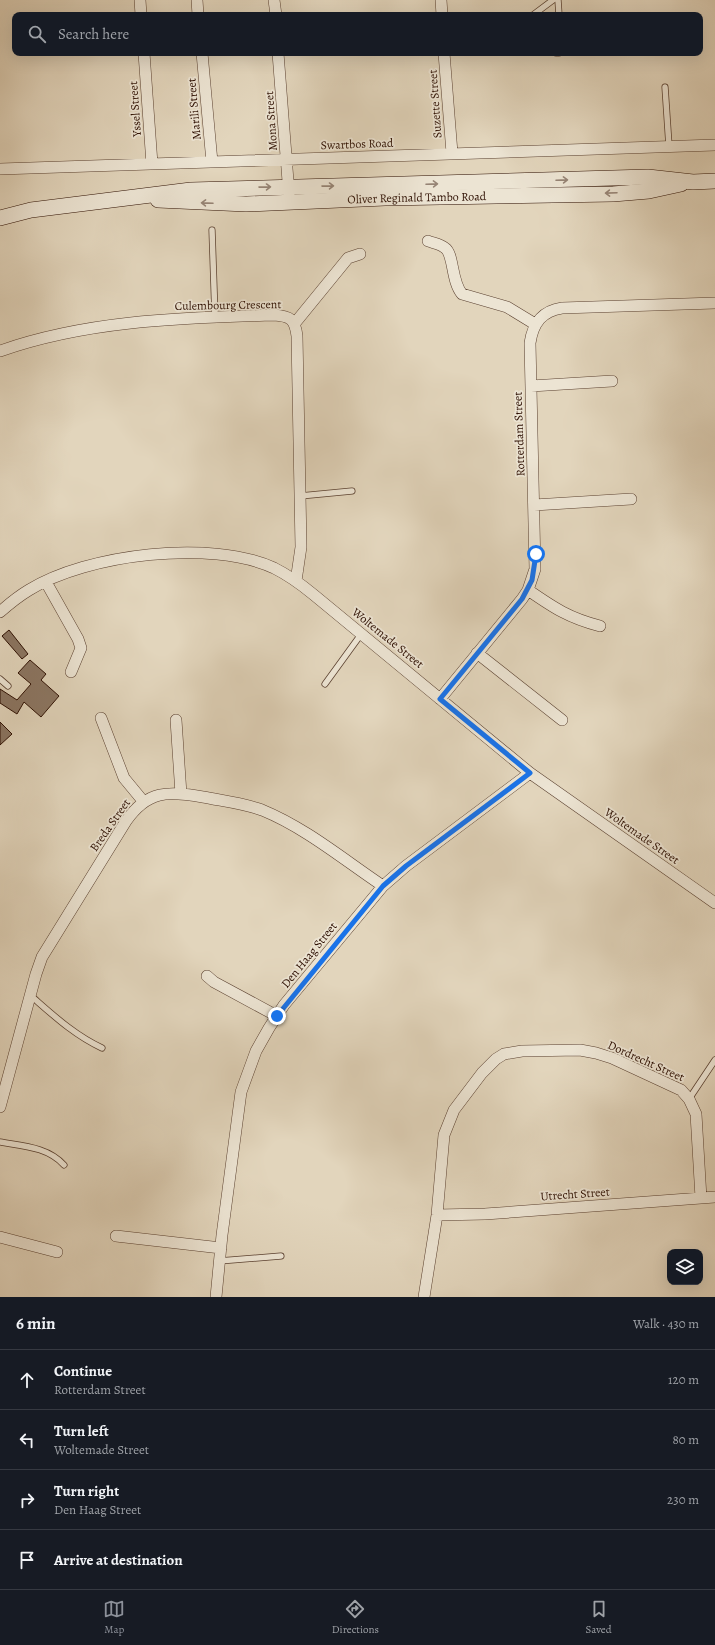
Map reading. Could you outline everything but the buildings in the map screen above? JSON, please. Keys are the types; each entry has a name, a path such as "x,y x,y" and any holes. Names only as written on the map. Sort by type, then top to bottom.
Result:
{"main road":[{"name":"Oliver Reginald Tambo Road","path":"0,218 31,210 141,198 191,190 289,186 648,177 693,182 715,181"},
{"name":"Oliver Reginald Tambo Road","path":"141,198 174,202 246,204 613,194 649,191 693,182"}],"street":[{"path":"140,0 141,12"},
{"path":"197,0 198,12"},
{"path":"274,0 276,12"},
{"path":"440,0 442,12"},
{"name":"Yssel Street","path":"144,56 152,164"},
{"name":"Marili Street","path":"202,56 212,162"},
{"name":"Mona Street","path":"278,56 290,202"},
{"name":"Suzette Street","path":"444,56 452,153"},
{"name":"Swartbos Road","path":"0,169 715,145"},
{"path":"428,241 442,246 449,251 454,279 462,294 507,307 535,324 545,313 562,308 715,303"},
{"path":"295,323 348,258 360,254"},
{"name":"Culembourg Crescent","path":"0,351 28,341 124,323 215,317 283,316 295,323 297,336 301,548 296,581"},
{"name":"Rotterdam Street","path":"440,699 528,590 535,569 530,343 535,324"},
{"path":"531,386 612,381"},
{"path":"534,505 631,499"},
{"name":"Woltemade Street","path":"0,612 29,589 87,567 129,558 178,552 210,552 250,560 273,568 296,581 362,633 530,773 715,902"},
{"path":"46,582 80,643 81,648 78,658 71,672"},
{"path":"528,590 560,612 576,620 600,626"},
{"path":"478,653 562,720"},
{"path":"101,718 124,778 143,801"},
{"path":"176,720 181,794"},
{"name":"Den Haag Street","path":"216,1297 219,1261 242,1092 256,1051 277,1016 383,886 406,866 530,773"},
{"name":"Breda Street","path":"0,1107 30,995 42,957 126,821 143,801 155,796 181,794 240,803 263,811 304,832 383,886"},
{"path":"207,976 214,982 277,1016"},
{"name":"Dordrecht Street","path":"424,1297 437,1215 444,1135 454,1110 482,1073 496,1059 504,1054 543,1050 580,1050 596,1053 612,1058 681,1090 689,1099 696,1114 701,1198"},
{"name":"Utrecht Street","path":"437,1215 486,1214 715,1197"},
{"path":"116,1236 221,1248"},
{"path":"0,1237 57,1252"}],"lane":[{"path":"537,12 553,0"},
{"path":"558,0 559,12"},
{"path":"665,87 669,146"},
{"path":"212,230 215,317"},
{"path":"300,496 352,491"},
{"path":"325,684 362,633"},
{"path":"0,679 8,686"},
{"path":"30,995 84,1040 102,1048"},
{"path":"689,1099 715,1060"},
{"path":"0,1142 44,1150 56,1156 64,1165"},
{"path":"219,1261 281,1256"}],"route":[{"path":"277,1016 284,1005 383,886 406,866 530,773 440,699 528,590 535,569 536,554"}]}
